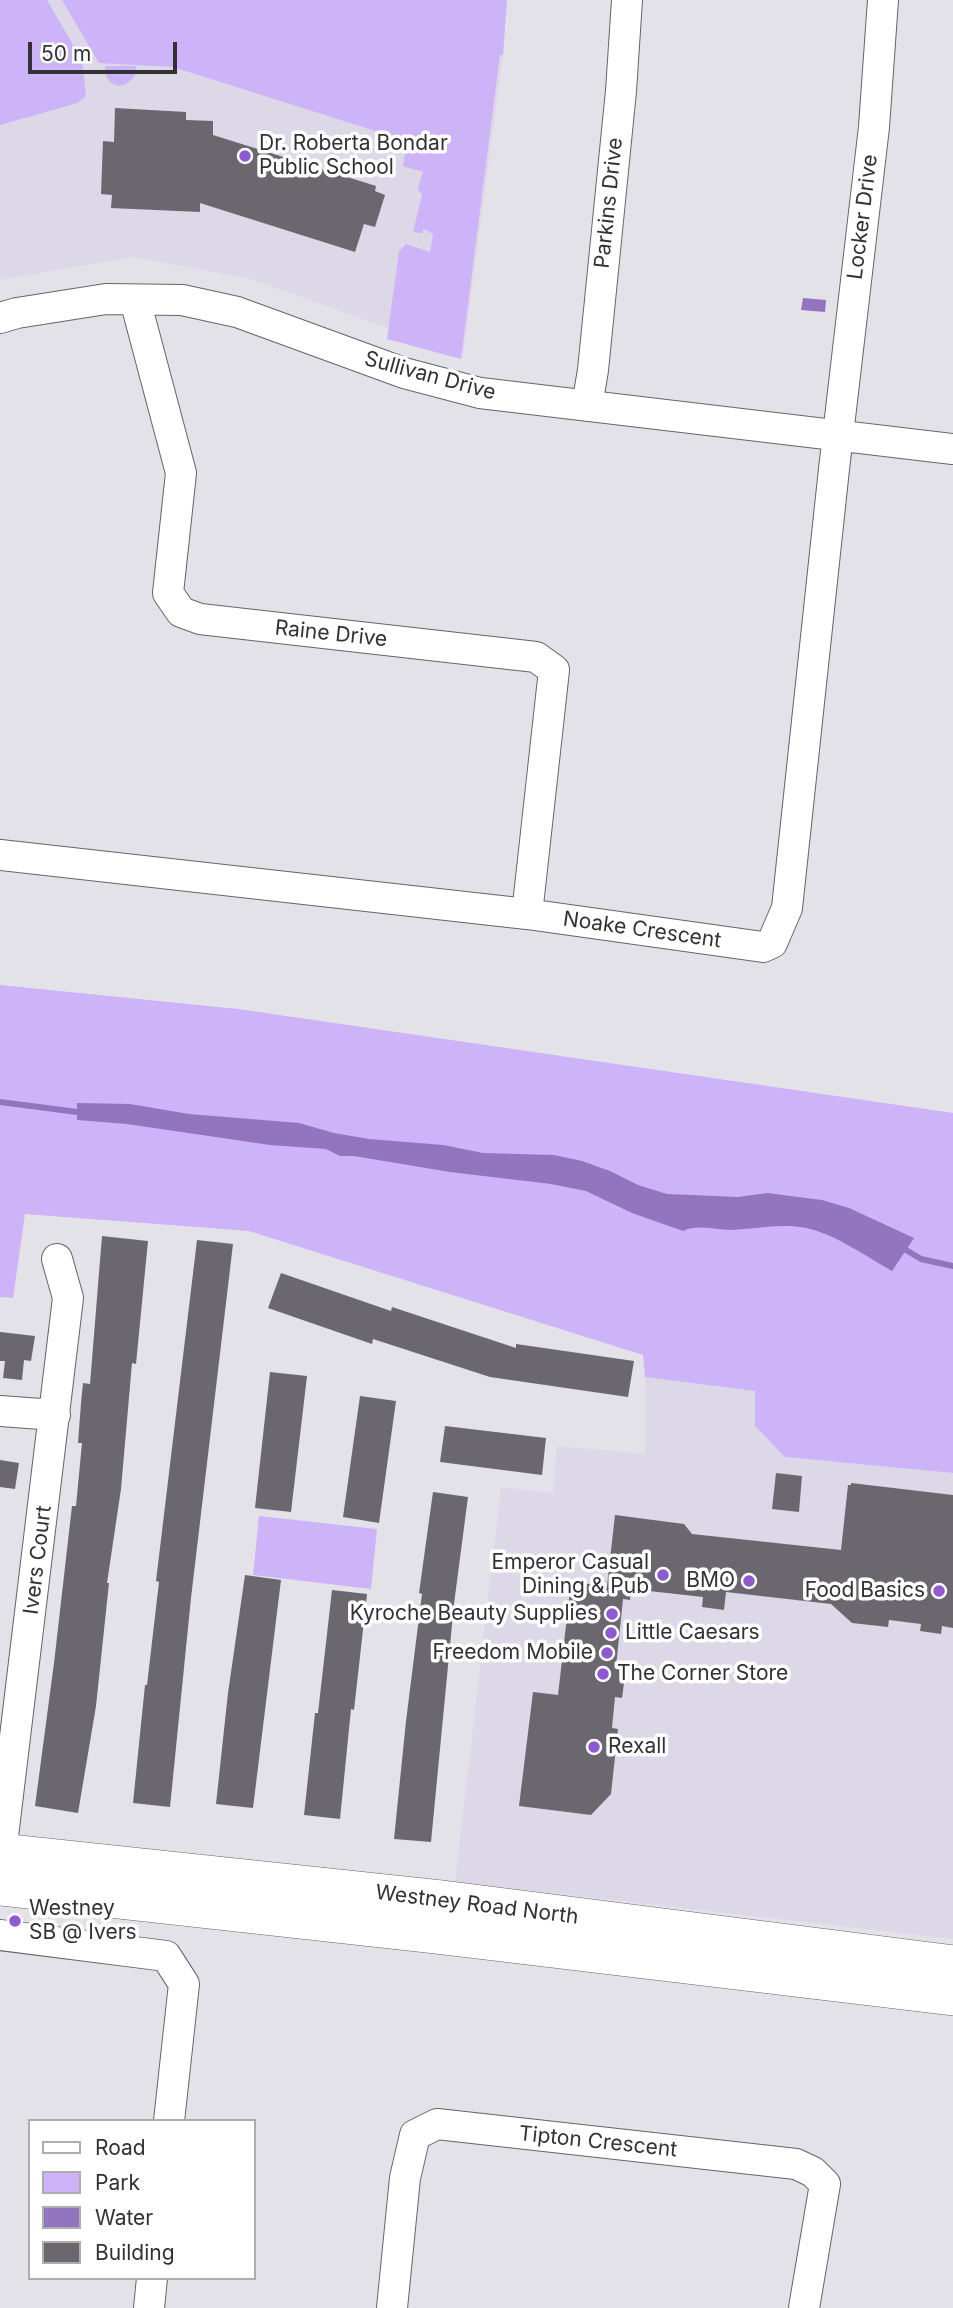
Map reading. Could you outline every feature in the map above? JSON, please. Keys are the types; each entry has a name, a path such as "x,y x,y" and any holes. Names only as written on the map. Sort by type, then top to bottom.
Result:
{"main road":[{"name":"Westney Road North","path":"0,1852 455,1901 953,1964"},
{"name":"Westney Road North","path":"0,1888 953,1997"}],"street":[{"name":"Parkins Drive","path":"587,406 621,92 627,0"},
{"name":"Locker Drive","path":"838,434 874,127 883,0"},
{"name":"Sullivan Drive","path":"0,318 106,299 183,300 237,312 404,373 480,393 953,449"},
{"name":"Raine Drive","path":"135,300 181,473 168,593 181,612 200,619 536,657 554,670 527,914"},
{"name":"Noake Crescent","path":"0,855 527,914 763,947 772,943 787,908 838,434"},
{"name":"Ivers Court","path":"0,1861 3,1811 68,1298 57,1259"},
{"path":"0,1411 55,1415"},
{"path":"0,1935 166,1956 184,1984 169,2119"},
{"name":"Tipton Crescent","path":"392,2308 408,2160 415,2135 437,2124 796,2164 813,2172 825,2184 804,2308"},
{"path":"149,2308 152,2280"}],"shaded area":[{"name":"Dr. Roberta Bondar Public School","path":"34,0 318,0 357,7 503,55 463,355 251,279 134,257 0,280 0,8"},
{"path":"645,1377 755,1391 755,1426 785,1457 953,1473 953,1939 455,1882 501,1487 553,1493 557,1446 645,1454"}],"green space":[{"path":"0,0 47,0 82,60 86,96 78,103 0,125"},
{"path":"62,0 507,0 503,55 500,55 461,359 387,339 399,251 406,244 430,252 433,234 424,229 422,233 413,232 422,195 418,188 423,172 403,166 407,141 173,67 99,63"},
{"path":"105,66 136,66 135,75 126,84 116,85 108,79"},
{"path":"0,985 238,1009 953,1113 953,1473 785,1457 755,1426 755,1391 645,1377 643,1355 249,1231 25,1214 13,1298 0,1297"},
{"path":"259,1516 377,1529 371,1589 253,1575"}],"water":[{"path":"803,298 826,300 825,312 801,310"},
{"path":"77,1103 130,1104 189,1114 299,1123 369,1139 443,1145 483,1153 554,1155 582,1161 638,1185 667,1194 738,1197 767,1193 822,1200 849,1208 914,1238 892,1271 838,1240 806,1228 778,1226 731,1230 700,1228 683,1231 632,1213 586,1191 340,1156 326,1149 270,1145 127,1124 77,1120"}],"building":[{"path":"115,108 186,112 186,120 213,121 213,135 376,186 375,191 385,195 375,227 364,224 355,252 200,203 200,212 111,208 112,195 101,194 103,141 114,142"},
{"path":"102,1236 148,1241 136,1364 132,1363 121,1489 107,1583 96,1706 78,1813 35,1806 72,1506 76,1506 82,1443 78,1443 81,1403 83,1383 90,1384"},
{"path":"197,1240 233,1244 191,1598 170,1807 133,1803 159,1582 156,1581"},
{"path":"281,1273 391,1311 392,1307 516,1348 516,1344 634,1361 628,1397 490,1377 373,1339 372,1344 268,1308"},
{"path":"0,1332 35,1336 31,1361 24,1360 22,1380 3,1378 5,1361 0,1361"},
{"path":"270,1372 307,1376 291,1512 255,1508"},
{"path":"360,1396 396,1401 379,1523 343,1517"},
{"path":"445,1426 546,1438 542,1475 440,1462"},
{"path":"0,1460 19,1463 15,1489 0,1487"},
{"path":"776,1473 802,1476 799,1512 772,1509"},
{"path":"851,1483 953,1495 953,1628 942,1626 941,1634 920,1631 921,1624 889,1620 888,1627 852,1623 831,1604 726,1592 724,1610 702,1607 703,1597 631,1589 630,1600 623,1599 616,1667 626,1668 622,1698 615,1697 612,1728 618,1729 611,1794 591,1815 519,1806 533,1692 558,1695 571,1582 607,1586 615,1515 684,1524 692,1534 841,1550 848,1485"},
{"path":"433,1492 468,1497 454,1604 431,1842 394,1839 422,1594 419,1593"},
{"path":"245,1575 281,1580 253,1808 216,1804"},
{"path":"332,1590 367,1594 354,1710 351,1709 340,1819 304,1815"}],"waterway":[{"path":"0,1102 85,1113"},
{"path":"901,1247 921,1259 953,1266"}],"place":[{"name":"Dr. Roberta Bondar Public School","path":"245,156"},
{"name":"Emperor Casual Dining & Pub","path":"663,1575"},
{"name":"BMO","path":"749,1581"},
{"name":"Food Basics","path":"939,1591"},
{"name":"Kyroche Beauty Supplies","path":"612,1614"},
{"name":"Little Caesars","path":"611,1633"},
{"name":"Freedom Mobile","path":"607,1653"},
{"name":"The Corner Store","path":"603,1674"},
{"name":"Rexall","path":"594,1747"},
{"name":"Westney SB @ Ivers","path":"15,1921"}]}
